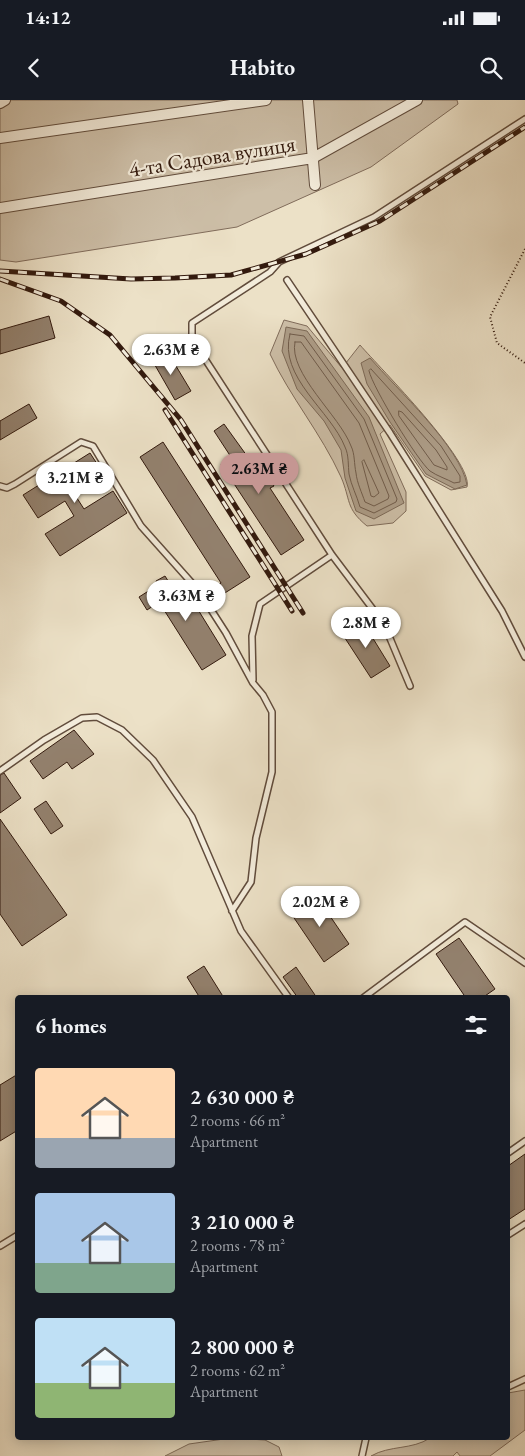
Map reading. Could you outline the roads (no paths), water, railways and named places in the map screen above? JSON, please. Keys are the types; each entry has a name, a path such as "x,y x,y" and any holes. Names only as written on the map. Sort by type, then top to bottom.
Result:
{"street":[{"path":"0,103 5,100"},
{"path":"0,138 266,100"},
{"path":"308,100 315,184"},
{"name":"4-та Садова вулиця","path":"0,208 314,158 417,100"}],"lane":[{"path":"410,686 384,624 332,555 192,339 192,323 206,311 270,272 279,262 374,217 525,119"},
{"path":"287,280 390,433 502,611 525,656"},
{"path":"0,486 7,488 15,484 81,442 93,446 141,526 199,591 226,633 253,683 263,694 272,712 272,772 256,838 251,882 232,911"},
{"path":"253,683 252,636 260,604 332,555"},
{"path":"0,771 44,740 82,718 97,718 122,730 153,760 192,817 241,931 287,995"},
{"path":"367,995 465,922 525,964"},
{"path":"510,1152 525,1141"},
{"path":"510,1234 525,1224"},
{"path":"0,1246 15,1237"},
{"path":"510,1386 525,1378"},
{"path":"362,1456 366,1440"}],"water":[{"path":"286,327 307,331 369,417 404,503 374,519 356,511 345,478 341,450 324,421 297,389 282,351"},
{"path":"370,358 441,436 462,470 467,485 455,489 426,474 390,422 367,384 361,363"}],"railway":[{"path":"0,271 131,279 231,275 306,254 380,221 525,127"},
{"path":"0,279 61,301 110,335 181,420 303,613"},
{"path":"165,410 292,611"}]}
